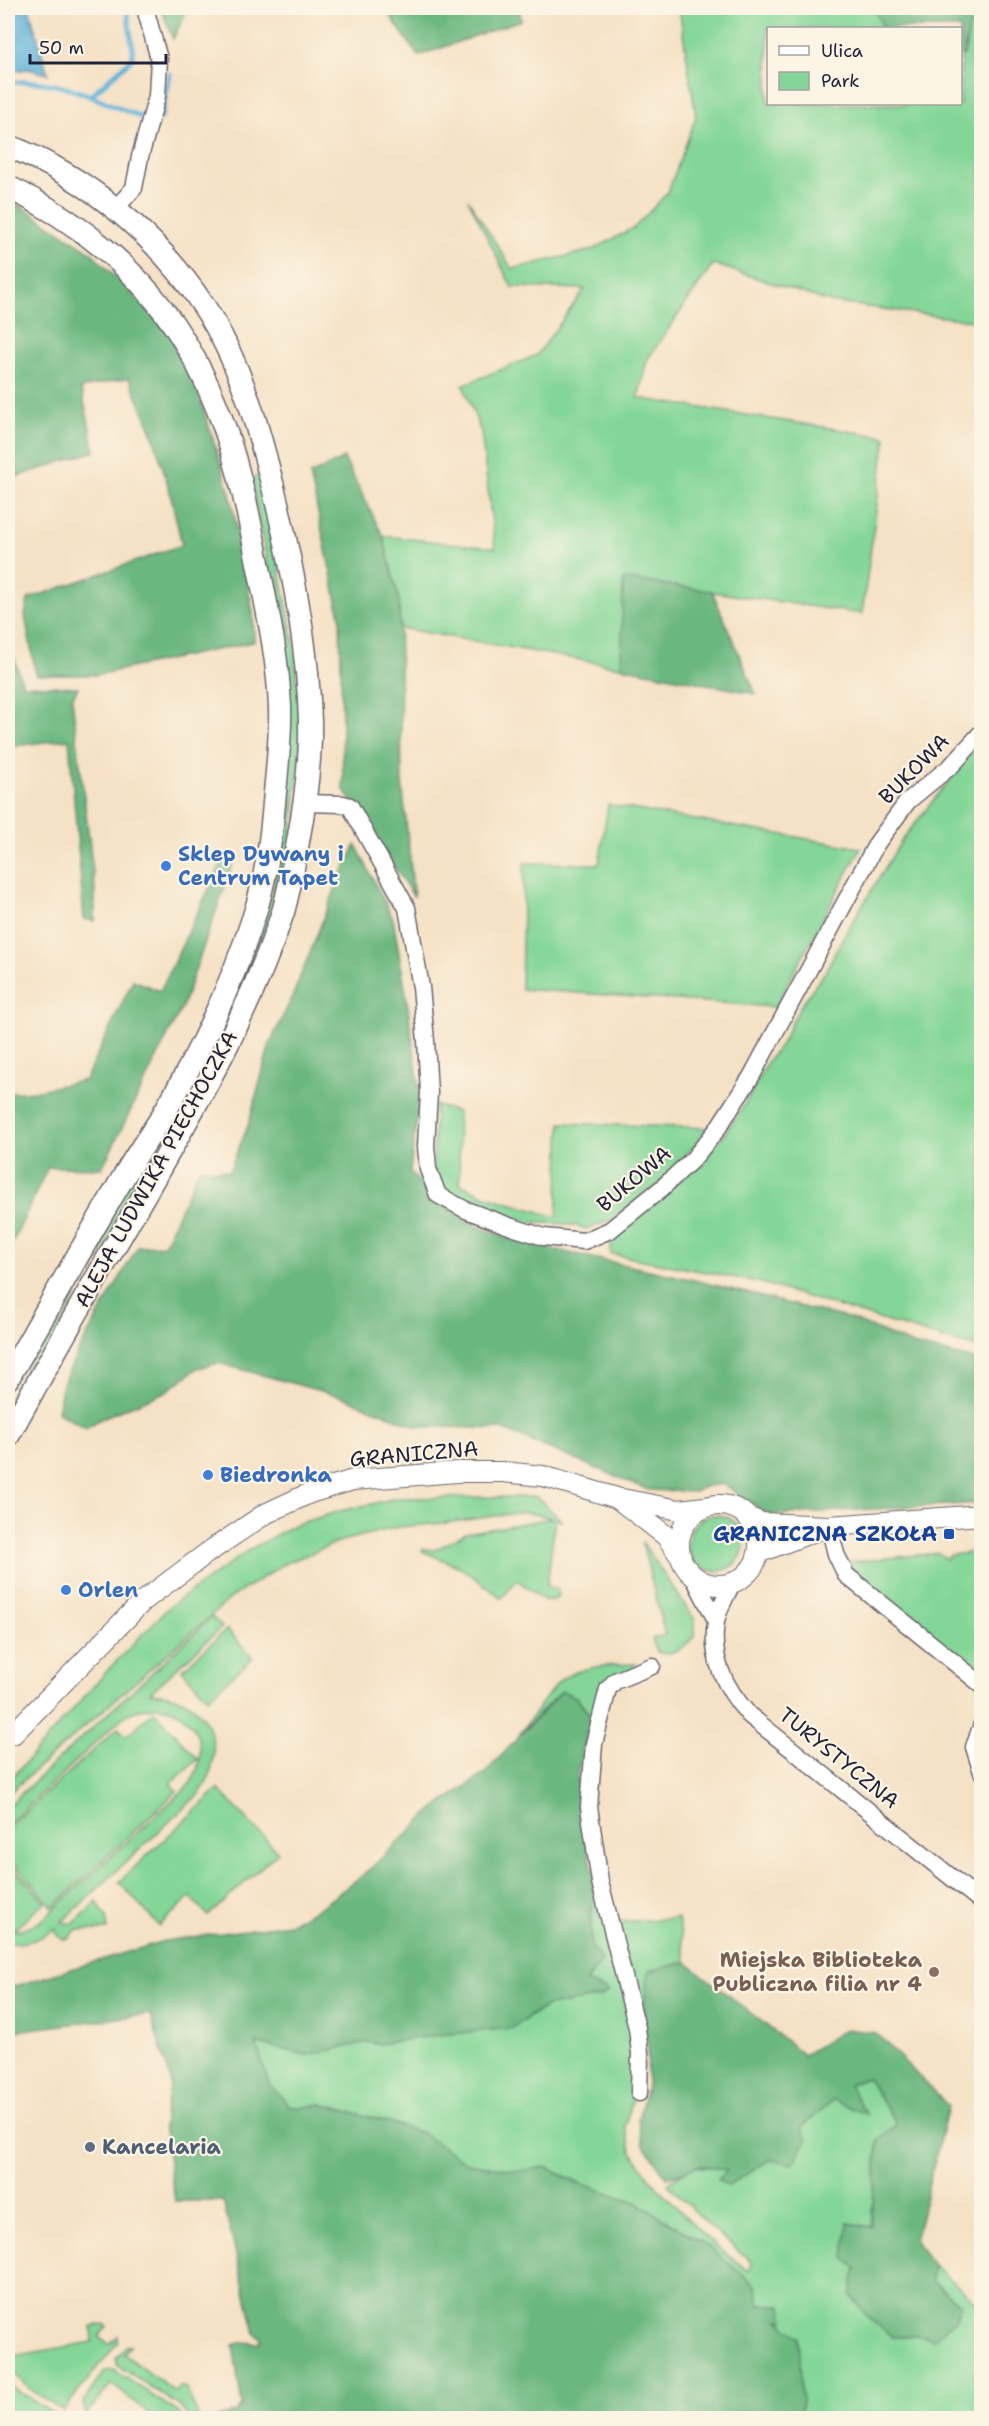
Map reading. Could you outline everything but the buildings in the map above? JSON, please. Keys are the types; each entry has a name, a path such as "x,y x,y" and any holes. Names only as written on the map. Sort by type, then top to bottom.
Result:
{"main road":[{"name":"ALEJA LUDWIKA PIECHOCZKA","path":"8,146 49,165 116,208 167,259 206,308 220,333 243,385 261,439 277,504 297,600 310,721 305,803 283,910 255,985 210,1082 8,1436"},
{"name":"ALEJA LUDWIKA PIECHOCZKA","path":"8,1378 160,1119 202,1042 231,980 255,914 272,838 280,708 275,654 235,453 215,399 196,362 159,305 114,258 68,220 10,194"}],"street":[{"path":"116,208 134,188 157,96 159,59 145,8"},
{"name":"BUKOWA","path":"305,803 350,806 407,908 421,987 426,1041 429,1093 426,1146 428,1169 438,1195 466,1210 512,1227 544,1237 584,1241 610,1230 662,1188 693,1159 716,1131 751,1077 877,843 908,801 952,765 981,732"},
{"name":"GRANICZNA","path":"9,1738 143,1601 207,1553 265,1514 310,1493 353,1480 403,1475 503,1472 543,1476 617,1498 679,1510 711,1506"},
{"name":"GRANICZNA","path":"617,1498 666,1536 680,1556"},
{"path":"747,1517 758,1539 758,1553 753,1566 744,1577 719,1586 706,1584 694,1578 685,1568 680,1556 679,1543 682,1530 688,1519 711,1506 736,1509 747,1517 762,1522 830,1526 981,1515"},
{"path":"758,1553 787,1540 830,1526"},
{"path":"830,1526 836,1554 846,1575 981,1685"},
{"name":"TURYSTYCZNA","path":"694,1578 716,1620"},
{"name":"TURYSTYCZNA","path":"732,1583 716,1620 715,1648 724,1683 749,1715 981,1902"},
{"path":"639,2093 640,2053 637,2028 600,1882 589,1807 594,1744 608,1689 615,1681 652,1666"},
{"path":"981,1724 974,1747 981,1772"}],"green space":[{"path":"161,8 188,8 173,39"},
{"path":"385,8 519,8 521,20 418,56"},
{"path":"679,8 873,8 883,27 767,27 767,105 962,105 962,55 964,55 973,8 981,8 981,322 830,302 713,264 647,360 638,398 886,437 862,614 624,579 621,667 400,628 399,600 383,536 495,548 481,432 463,385 537,355 585,289 512,287 468,199 512,269 592,250 634,228 668,192 696,117"},
{"path":"873,8 973,8 964,55 962,55 962,27 883,27"},
{"path":"8,198 91,252 176,339 194,380 230,493 253,613 254,642 96,675 36,675 25,616 28,599 182,545 170,492 152,432 129,378 81,388 95,451 10,479 8,456"},
{"path":"344,458 383,536 399,600 402,782 414,897 343,788 340,616 310,475"},
{"path":"260,474 295,647 301,741 290,852 254,974 98,1261 86,1262 272,894 288,798 288,672 251,480"},
{"path":"623,579 712,591 756,694 621,667"},
{"path":"14,658 23,685 78,687 72,699 95,888 95,921 84,919 69,739 8,747 8,659"},
{"path":"981,740 981,1347 954,1342 758,1282 611,1254 611,1239 698,1165 720,1140 746,1102 769,1059 780,1046 801,1005 825,972 842,939 902,840"},
{"path":"608,805 861,848 775,1007 521,989 524,863 599,864"},
{"path":"356,845 393,919 420,1094 410,1172 430,1194 481,1228 524,1243 690,1279 851,1319 913,1345 981,1361 981,1503 769,1515 723,1484 706,1486 695,1492 648,1490 502,1429 415,1426 343,1397 218,1363 198,1368 165,1392 102,1418 86,1428 58,1413 62,1385 81,1346 138,1246 164,1245 199,1168 229,1171 248,1126 270,1043 291,1000 340,877"},
{"path":"226,853 235,858 182,1007 102,1168 48,1167 10,1248 8,1276 8,1093 35,1091 85,1080 133,980 160,991"},
{"path":"435,1105 458,1112 460,1184 486,1196 557,1217 561,1123 711,1128 658,1185 613,1219 588,1229 566,1224 512,1221 469,1205 444,1190 433,1170"},
{"path":"66,1296 76,1296 8,1421 8,1401"},
{"path":"537,1497 561,1520 555,1519 547,1586 557,1589 556,1599 545,1601 517,1580 502,1598 460,1567 422,1551 423,1549 435,1550 466,1533 553,1518 524,1512 398,1527 341,1541 284,1564 232,1597 8,1794 8,1782 107,1671 169,1607 249,1550 294,1525 340,1511 397,1498"},
{"path":"711,1515 721,1515 736,1523 742,1532 744,1543 742,1554 736,1563 721,1571 711,1571 700,1566 693,1559 688,1548 688,1538 693,1527 700,1520"},
{"path":"642,1542 695,1620 695,1636 683,1647 673,1652 657,1652 652,1639 665,1635"},
{"path":"978,1552 982,1557 981,1678 859,1580 848,1562 939,1553 946,1559 951,1555"},
{"path":"212,1617 222,1627 150,1693 170,1695 182,1700 194,1708 209,1729 213,1742 212,1768 200,1793 62,1922 73,1924 97,1902 106,1916 108,1930 76,1930 69,1938 63,1939 56,1934 56,1928 33,1940 8,1943 8,1930 19,1930 40,1922 189,1785 198,1766 200,1749 196,1733 187,1720 174,1711 158,1707 141,1709 122,1718 8,1825 8,1806"},
{"path":"227,1629 253,1658 208,1698 182,1670"},
{"path":"636,1664 596,1706 591,1717 576,1697 552,1700 519,1735 546,1697 562,1679 570,1674 608,1665"},
{"path":"562,1691 576,1697 591,1717 577,1775 581,1817 595,1881 590,1916 592,1947 602,1961 586,1982 609,1991 600,1997 544,2007 512,2028 437,2035 378,2044 367,2042 307,2055 256,2043 269,2084 289,2105 300,2108 321,2104 386,2121 422,2133 466,2163 521,2171 545,2167 576,2182 636,2202 704,2243 756,2286 760,2305 782,2305 784,2321 778,2319 799,2337 802,2403 800,2418 214,2418 237,2412 242,2405 233,2345 242,2342 258,2343 262,2339 255,2333 223,2201 175,2201 163,2126 171,2080 150,2014 8,2032 8,1988 164,1941 289,1924 319,1908 368,1871 431,1811 485,1773"},
{"path":"154,1711 198,1759 170,1784 177,1791 53,1907 8,1857 8,1828 118,1728 126,1736"},
{"path":"218,1789 278,1852 208,1916 190,1897 159,1926 119,1882"},
{"path":"8,1862 45,1902 15,1929 8,1922"},
{"path":"595,1881 634,2034 631,2077 633,2099 625,2126 632,2153 652,2181 693,2224 717,2247 749,2271 752,2262 711,2228 668,2184 689,2169 709,2167 727,2170 728,2186 771,2159 802,2127 833,2100 865,2112 848,2085 867,2078 897,2124 878,2140 871,2227 848,2223 856,2268 892,2337 916,2335 933,2339 961,2305 932,2281 933,2265 981,2306 981,2409 974,2418 800,2418 802,2403 775,2317 784,2321 760,2305 704,2243 673,2225 545,2167 522,2171 465,2163 422,2133 321,2104 300,2108 288,2105 269,2084 255,2043 307,2055 367,2042 378,2044 437,2035 511,2028 586,1982"},
{"path":"678,1918 686,1962 649,1971 642,2017 616,1922"},
{"path":"686,1962 804,2055 846,2029 876,2033 948,2106 915,2241 933,2265 932,2281 961,2305 955,2320 934,2339 916,2335 892,2337 866,2315 850,2294 856,2268 844,2258 848,2223 871,2227 878,2140 897,2124 867,2078 849,2085 866,2114 833,2100 802,2127 807,2141 792,2164 771,2159 728,2186 718,2180 726,2170 701,2165 667,2178 643,2144 638,2119 647,2087 648,2047 642,2017 649,1971"},
{"path":"105,2324 107,2326 99,2337 109,2345 118,2336 118,2342 63,2411 33,2392 17,2376 11,2366 8,2343 10,2343 13,2356 93,2342 92,2326"},
{"path":"126,2346 130,2346 124,2354 175,2392 179,2387 186,2387 199,2418 191,2418 178,2405 117,2365 116,2359"},
{"path":"114,2370 183,2418 155,2418 111,2384 86,2415 83,2402 105,2371"},
{"path":"8,2385 60,2418 8,2418"}],"water":[{"path":"8,8 29,8 48,74 27,69 8,72"}],"waterway":[{"path":"90,96 132,59 133,50 127,10 132,8"},
{"path":"161,118 170,74"},
{"path":"8,83 25,82 59,86 92,96 140,117"}],"place":[{"name":"Sklep Dywany i Centrum Tapet","path":"166,866"},
{"name":"Biedronka","path":"208,1475"},
{"name":"GRANICZNA SZKOŁA","path":"949,1534"},
{"name":"Orlen","path":"66,1590"},
{"name":"Miejska Biblioteka Publiczna filia nr 4","path":"934,1972"},
{"name":"Kancelaria","path":"90,2147"}]}
